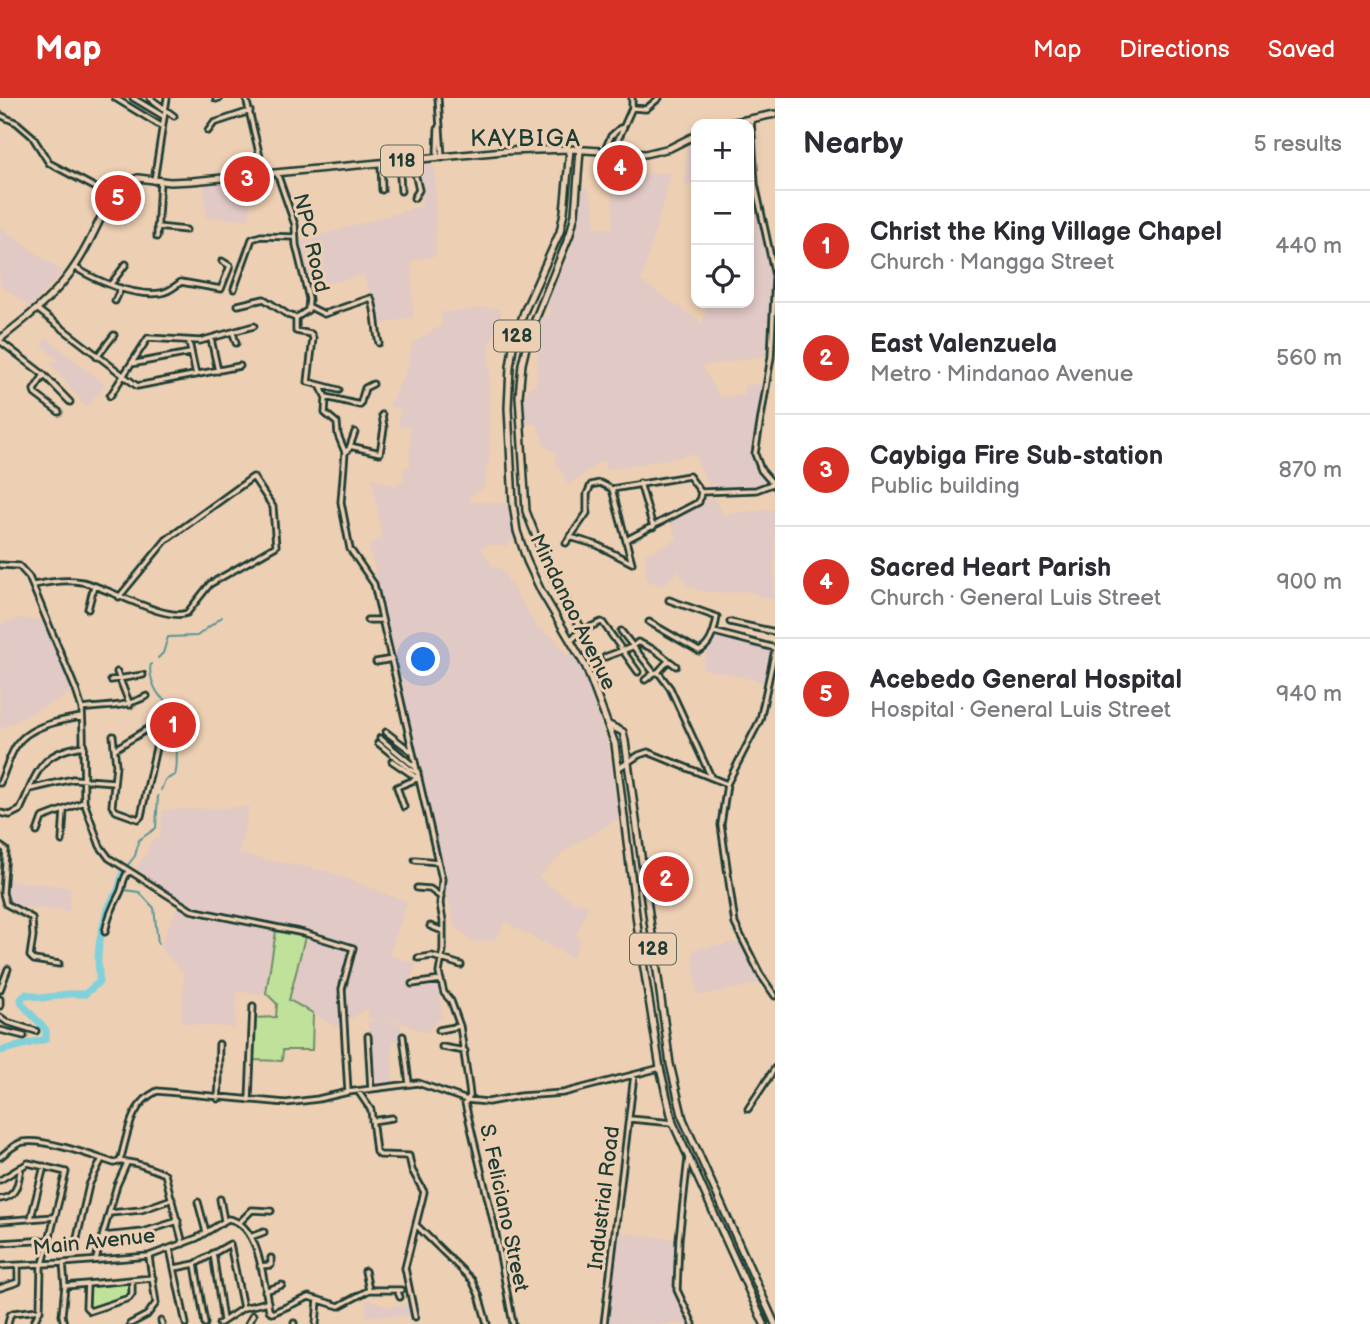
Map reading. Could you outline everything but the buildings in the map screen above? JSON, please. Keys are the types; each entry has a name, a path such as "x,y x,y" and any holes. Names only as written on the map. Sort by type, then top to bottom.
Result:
{"main road":[{"path":"754,119 775,114"},
{"name":"118","path":"0,340 37,309 74,267 112,196 120,185 127,181 138,178 192,181 503,151 653,153 691,137"},
{"name":"Mindanao Avenue","path":"569,153 564,212 559,232 524,312 513,346 508,394 513,504 517,531 541,591 586,667 615,744 644,964 660,1068 673,1123 764,1324"},
{"name":"Mindanao Avenue","path":"580,154 575,214 570,234 529,335 519,384 525,503 549,570 585,629"},
{"path":"536,287 546,292"},
{"path":"517,531 532,527"},
{"path":"571,640 585,629"},
{"name":"128","path":"606,723 622,732 629,762 670,1064 683,1119 775,1324"},
{"path":"626,825 637,824"},
{"path":"644,964 655,962"}],"street":[{"path":"115,98 161,126"},
{"path":"133,98 141,100 163,116"},
{"path":"150,98 174,116"},
{"path":"157,237 157,181 161,126 167,98"},
{"path":"246,98 264,174"},
{"path":"438,98 439,158"},
{"path":"613,152 632,108 632,98"},
{"path":"632,108 646,108 659,98"},
{"path":"135,110 141,100"},
{"path":"208,131 214,123 250,111"},
{"path":"0,116 33,136 49,163 112,196"},
{"path":"604,152 611,136 622,127"},
{"path":"412,160 419,190 414,198"},
{"path":"399,162 401,191"},
{"path":"381,163 382,190"},
{"path":"701,492 756,490 774,485 761,470 755,454 771,357 775,276 754,168"},
{"name":"NPC Road","path":"277,173 295,225 295,237 310,307 296,318 296,331 311,334 313,337 308,381 320,385"},
{"path":"158,227 186,230"},
{"path":"234,289 252,239 261,236 295,237"},
{"path":"74,267 121,288 159,293 169,291 181,282 215,286 219,289 230,266 222,261"},
{"path":"111,284 126,264"},
{"path":"115,301 121,288"},
{"path":"310,307 324,313 371,298 377,314 376,331 379,343"},
{"path":"238,305 264,299 296,318"},
{"path":"37,309 134,385 240,366"},
{"path":"110,396 148,338 189,342 211,339 254,326"},
{"path":"233,333 236,343"},
{"path":"97,357 114,335"},
{"path":"211,339 218,372"},
{"path":"0,340 44,375 70,402"},
{"path":"189,342 196,375"},
{"path":"131,364 190,353"},
{"path":"44,375 34,390 35,394 59,412"},
{"path":"326,397 360,405 365,388 373,384"},
{"path":"320,385 339,390"},
{"path":"320,385 326,397 325,412 337,423 338,435 345,452 341,502 350,549 374,584 443,886 440,904 443,931 439,973 441,980 412,984"},
{"path":"350,446 380,453 384,428 382,415"},
{"path":"345,452 355,432"},
{"path":"566,543 589,509 588,489 596,483 612,489 689,476 701,492 697,505 626,540"},
{"path":"33,586 60,579 94,586 119,597 181,615 187,613 210,584 276,545 273,507 253,477 166,540 119,597"},
{"path":"640,483 653,527"},
{"path":"570,537 597,545 632,563 612,489"},
{"path":"0,565 19,566 33,586 76,690 82,709 84,802 100,846 109,858 183,906 200,913 290,930 353,948 342,989 348,1091"},
{"path":"88,609 94,586"},
{"path":"649,622 699,651 706,647 714,632 716,617 668,600"},
{"path":"367,620 382,620"},
{"path":"730,622 775,632"},
{"path":"585,629 603,623 638,672"},
{"path":"621,631 670,688 711,777"},
{"path":"714,632 775,649 760,720 727,784 721,825 733,914 741,937 775,996"},
{"path":"605,657 638,642 677,666"},
{"path":"376,662 392,659"},
{"path":"645,680 668,660"},
{"path":"117,672 130,705"},
{"path":"111,680 143,675"},
{"path":"82,709 130,705 147,696"},
{"path":"115,749 172,714"},
{"path":"0,783 19,741 52,723 82,717"},
{"path":"113,736 113,808 133,819 140,818 158,743 153,726"},
{"path":"386,732 413,753"},
{"path":"380,738 418,774"},
{"path":"378,743 418,774"},
{"path":"0,813 10,815 20,810 34,777 45,760 65,749 84,746"},
{"path":"619,768 648,752 727,784"},
{"path":"392,761 418,774"},
{"path":"404,807 397,787 418,774"},
{"path":"30,789 73,779 114,782"},
{"path":"37,832 42,818 84,802"},
{"path":"62,841 64,810"},
{"path":"0,846 6,850 3,893 6,904 32,918 30,956 34,960 59,964"},
{"path":"415,860 438,862"},
{"path":"105,932 105,919 121,891 126,870"},
{"path":"417,888 430,889 441,897"},
{"path":"430,926 443,931"},
{"path":"418,958 430,956 461,965"},
{"path":"0,990 8,969"},
{"name":"S. Feliciano Street","path":"441,980 444,993 451,1000 460,1026 470,1096 465,1104 495,1229 513,1324"},
{"path":"0,999 0,1006"},
{"path":"249,1100 253,1006"},
{"path":"0,1017 7,1022 36,1031"},
{"path":"439,1030 460,1026"},
{"path":"0,1030 24,1036"},
{"path":"403,1035 409,1083"},
{"path":"368,1036 371,1089"},
{"path":"218,1099 219,1044"},
{"path":"442,1047 465,1051"},
{"path":"120,1161 130,1121 155,1092 295,1103 348,1091 409,1083 426,1084 467,1100 488,1102 562,1093 660,1068"},
{"path":"748,1109 775,1068"},
{"name":"Industrial Road","path":"604,1324 634,1075"},
{"path":"358,1091 371,1110 377,1154 406,1155 411,1158 412,1170 424,1194 405,1268 415,1317"},
{"path":"372,1121 392,1118"},
{"path":"630,1119 673,1123"},
{"path":"0,1157 16,1144 29,1142 71,1149 114,1163 120,1161 165,1174 183,1244"},
{"path":"688,1158 677,1290 693,1324"},
{"path":"75,1247 89,1185 102,1159"},
{"path":"0,1180 31,1163 66,1172 42,1265 40,1310 33,1324"},
{"path":"96,1259 117,1185 127,1163"},
{"path":"31,1219 44,1166"},
{"path":"0,1199 15,1192 21,1167"},
{"path":"110,1213 141,1210 173,1198"},
{"path":"219,1199 224,1220 240,1222 253,1236 269,1310 274,1313 304,1298 339,1306 369,1290 399,1290 400,1297"},
{"path":"198,1202 206,1233"},
{"path":"240,1222 252,1210 271,1211"},
{"path":"0,1221 54,1217"},
{"name":"Main Avenue","path":"0,1266 63,1264 149,1256 206,1233 224,1220"},
{"path":"103,1236 143,1232 178,1221"},
{"path":"416,1225 472,1280 480,1295 487,1324"},
{"path":"253,1236 264,1233"},
{"path":"0,1243 49,1240"},
{"path":"175,1268 195,1264 227,1244 231,1245 243,1308"},
{"path":"170,1249 186,1324"},
{"path":"213,1253 223,1320"},
{"path":"130,1324 147,1315 156,1303 149,1256"},
{"path":"260,1266 272,1264 271,1258"},
{"path":"63,1264 64,1324"},
{"path":"195,1264 205,1324"},
{"path":"0,1288 18,1282 18,1266"},
{"path":"365,1271 369,1290"},
{"path":"65,1286 153,1278"},
{"path":"87,1284 86,1307 90,1311 129,1298 132,1294 132,1280"},
{"path":"265,1291 282,1285"},
{"path":"382,1290 382,1297"},
{"path":"316,1324 318,1300"},
{"path":"219,1324 243,1308 268,1302"},
{"path":"8,1324 13,1312 40,1310"},
{"path":"248,1324 253,1315"}],"shaded area":[{"path":"691,143 691,185 685,187 687,145"},
{"path":"415,162 431,162 435,170 436,256 411,261 413,317 381,324 363,275 308,288 297,242 422,206"},
{"path":"672,172 641,281 703,323 705,308 754,308 754,175 773,275 771,355 701,366 720,397 745,395 744,385 764,384 753,450 759,469 768,484 759,488 710,488 694,454 606,470 604,459 568,485 556,462 555,452 545,446 537,424 525,424 524,394 528,394 528,387 536,386 540,317 541,314 549,316 551,309 545,307 572,245 583,188 588,188 593,204 595,227 613,228 612,178"},
{"path":"242,180 243,187 251,186 249,219 206,218 204,182"},
{"path":"0,227 62,272 31,307 0,285"},
{"path":"483,308 501,309 500,328 489,344 489,457 484,488 470,496 470,502 507,503 517,541 510,542 507,546 488,545 481,548 493,566 501,569 538,629 542,628 546,635 550,633 567,655 573,652 583,669 608,745 620,818 569,848 538,877 572,901 589,905 576,935 580,938 573,958 505,922 495,940 473,942 454,926 369,545 382,537 372,478 396,486 404,479 403,468 410,467 410,428 398,426 400,410 389,405 406,372 413,343 442,325 441,313"},
{"path":"47,338 105,385 86,407 51,364 59,360 42,346"},
{"path":"714,497 723,514 775,509 775,600 745,591 701,591 687,585 679,571 663,586 648,581 645,570 646,554 678,539 669,521"},
{"path":"20,618 44,621 75,691 0,729 0,625"},
{"path":"715,635 773,648 765,682 701,668"},
{"path":"249,807 239,854 330,872 407,902 389,955 416,964 407,987 438,982 442,1016 426,1033 393,1019 386,1019 401,1024 403,1040 392,1041 393,1084 372,1086 368,1021 378,1019 368,1018 368,1008 336,1027 289,1000 305,937 276,932 266,994 237,991 235,1028 182,1023 184,973 160,948 177,907 133,873 151,841 160,837 163,810"},
{"path":"7,880 71,888 69,911 13,906 8,901"},
{"path":"740,942 760,983 698,996 692,958 694,949"},
{"path":"618,1232 676,1239 674,1290 690,1324 606,1324"},
{"path":"366,1300 388,1307 410,1304 412,1316 366,1316"}],"green space":[{"path":"276,931 305,937 289,1000 313,1013 312,1050 283,1050 282,1061 252,1060 254,1018 276,1017 277,1004 266,993"},
{"path":"131,1281 130,1295 124,1300 89,1310 86,1307 88,1285"}],"waterway":[{"path":"158,658 163,653 168,637 197,636 222,617"},
{"path":"151,664 151,676 158,693 187,713 191,723 189,731 177,737 175,775 165,780 161,790"},
{"path":"127,866 135,856 139,840 156,828 158,796"},
{"path":"118,890 123,873"},
{"path":"0,1051 46,1039 46,1030 22,1004 21,999 26,994 43,998 85,994 99,982 98,959 102,933 111,902 120,890"},
{"path":"124,890 139,892 154,908 158,944"}],"place":[{"name":"Sacred Heart Parish","path":"620,168"},
{"name":"Caybiga Fire Sub-station","path":"247,179"},
{"name":"Acebedo General Hospital","path":"118,198"},
{"name":"Christ the King Village Chapel","path":"173,725"},
{"name":"East Valenzuela","path":"666,879"}],"district":[{"name":"KAYBIGA","path":"526,138"}]}
